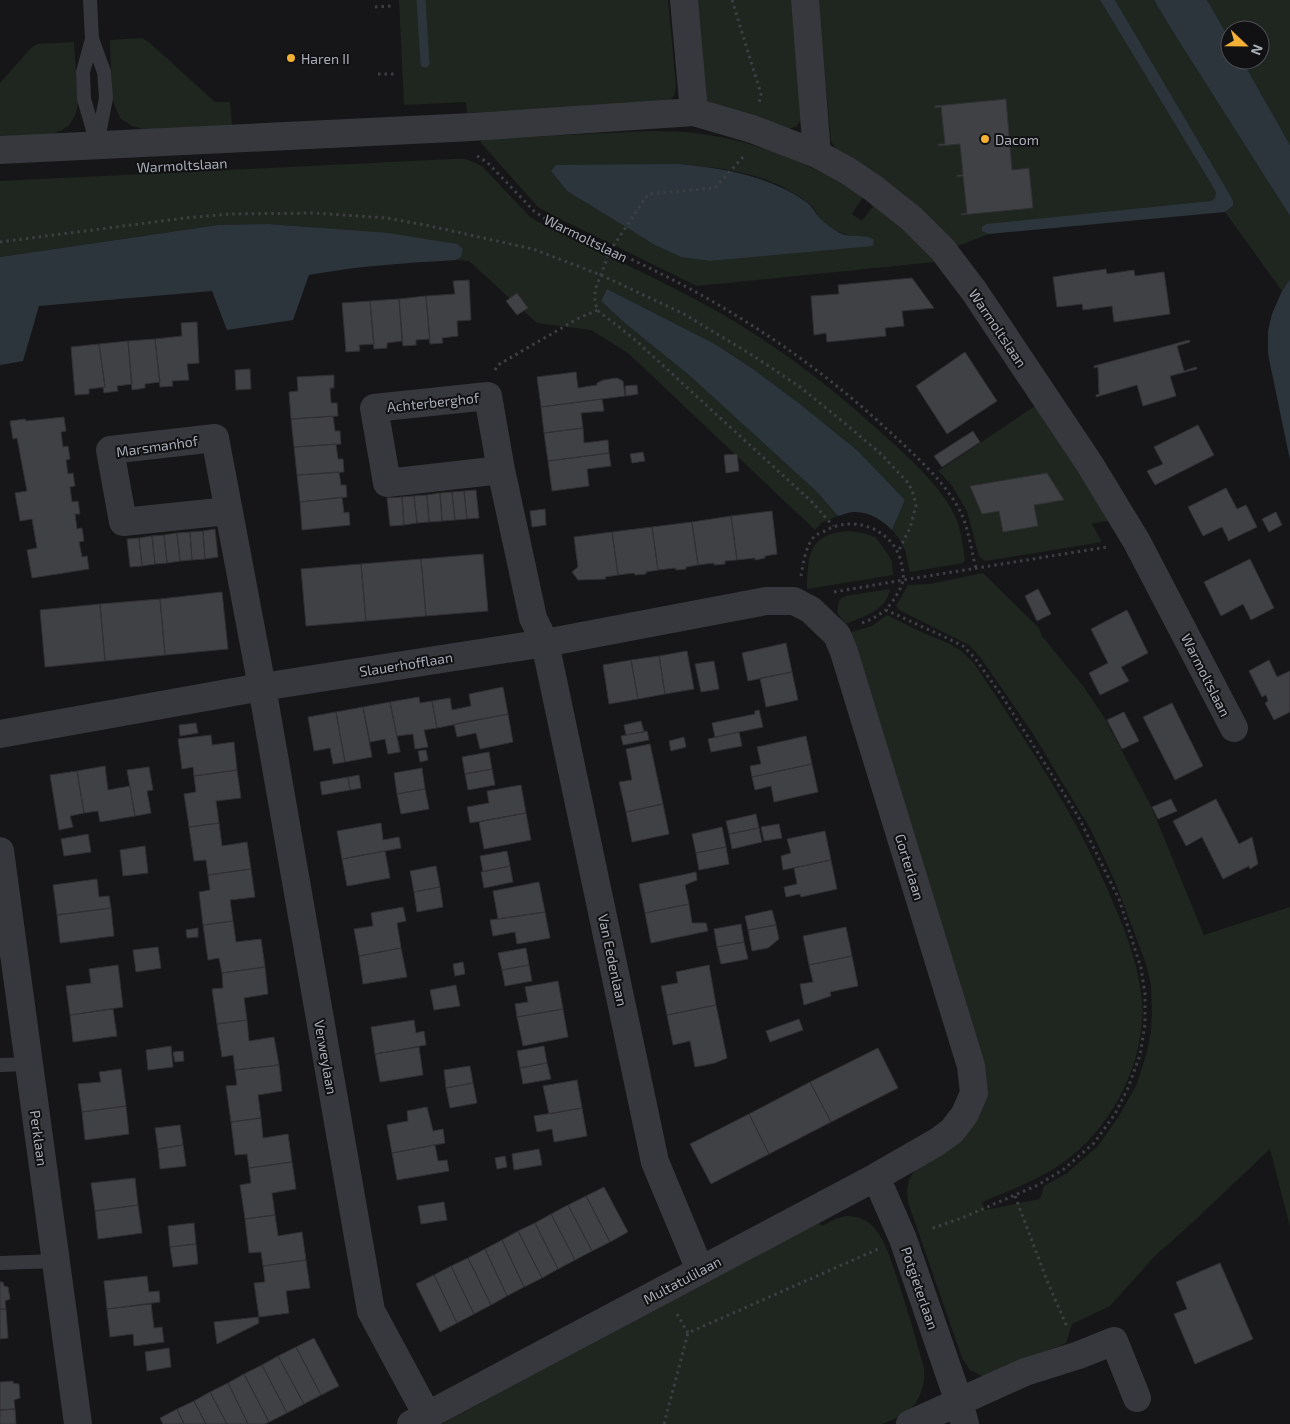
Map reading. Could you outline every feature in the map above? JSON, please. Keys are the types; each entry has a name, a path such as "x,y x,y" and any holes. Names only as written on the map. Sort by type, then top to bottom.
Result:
{"street":[{"path":"684,0 694,112"},
{"path":"805,0 817,154"},
{"name":"Warmoltslaan","path":"0,150 472,127 694,112 752,129 817,154 873,188 911,218 944,250 974,291 1089,463 1137,542 1234,728"},
{"name":"Achterberghof","path":"501,470 387,483 374,408 488,396 501,470 533,618 546,643"},
{"name":"Marsmanhof","path":"228,511 123,522 110,450 215,438 262,687"},
{"name":"Slauerhofflaan","path":"0,734 262,687 546,643 766,601 802,605"},
{"name":"Gorterlaan","path":"802,605 837,634 844,652 971,1066 974,1093 965,1114 952,1131"},
{"name":"Van Eedenlaan","path":"546,643 655,1162 700,1270"},
{"name":"Verweylaan","path":"262,687 371,1311 419,1419"},
{"name":"Perklaan","path":"0,852 78,1424"},
{"name":"Multatulilaan","path":"419,1419 876,1177 937,1142 952,1131"},
{"name":"Potgieterlaan","path":"876,1177 903,1238 962,1413"},
{"path":"910,1424 962,1413 1025,1372 1079,1355 1114,1341 1137,1398"}],"lane":[{"path":"90,0 92,39 104,72 106,98 97,145"},
{"path":"92,39 83,72 84,99 97,145"},
{"path":"0,1066 29,1064"},
{"path":"0,1263 56,1261"}],"path":[{"path":"732,0 762,94 752,129"},
{"path":"375,7 392,6"},
{"path":"378,74 396,74"},
{"name":"Warmoltslaan","path":"475,155 487,162 534,212 700,295 746,321 784,345 864,407 946,489 961,514 976,568"},
{"path":"744,156 715,188 648,194 610,251 595,290 597,310 634,338 813,503 833,526"},
{"path":"0,242 230,214 314,213 387,218 533,249 600,275 684,314 752,355 800,387 881,454 909,484 916,506 910,528 898,552"},
{"path":"488,396 490,382 498,365 577,319 597,310"},
{"path":"664,1424 688,1332 903,1238 962,1218 1015,1196 1064,1169 1094,1143 1115,1114 1128,1088 1140,1055 1146,1024 1145,994 1141,968 1119,899 1078,816 1002,696 974,657 963,646 886,610 903,580 898,552 885,535 862,524 833,526 814,536 806,551 801,574 802,605 813,606 826,594 903,580 1137,542"},
{"path":"1015,1196 1048,1283 1079,1355"}],"shaded area":[{"path":"399,0 668,0 676,86 675,94 671,100 638,105 467,113 466,102 404,105"},
{"path":"693,0 791,0 801,116 801,120 796,127 786,129 706,105"},
{"path":"818,0 1100,0 1216,192 1215,198 1211,201 986,233 989,234 958,246 925,212 904,194 836,149 831,141"},
{"path":"1100,0 1115,0 1230,195 1233,206 1225,212 989,234 982,231 982,227 986,224 1211,201 1215,198 1216,192"},
{"path":"1115,0 1154,0 1290,216 1290,279 1282,291 1225,212 1233,206 1233,201"},
{"path":"1154,0 1207,0 1220,23 1220,70 1248,70 1290,145 1290,216"},
{"path":"1207,0 1290,0 1290,145 1248,70 1270,70 1270,20 1220,20 1220,23"},
{"path":"142,38 150,43 215,102 230,102 232,125 147,130 132,126 120,118 112,99 110,40"},
{"path":"74,42 78,104 75,116 69,125 50,135 0,137 0,83 31,48 37,44"},
{"path":"670,131 709,135 755,146 800,162 863,197 852,214 862,221 874,205 911,236 935,262 697,286 538,207 481,143 481,140","holes":["678,164 745,173 771,182 809,203 818,216 832,229 843,234 861,237 709,261 681,257 655,245 567,191 551,171"]},
{"path":"466,159 482,166 530,217 704,304 776,348 821,381 904,454 942,494 959,526 965,560 963,563 910,572 905,550 892,530 905,500 858,451 800,404 715,344 607,289 601,301 626,324 689,375 817,492 838,516 821,523 815,530 628,353 591,330 537,323 469,261 456,260 461,257 313,227 269,224 218,225 0,257 0,181"},
{"path":"678,164 744,174 775,185 807,203 821,220 835,230 847,235 870,238 874,240 873,246 709,261 681,257 655,245 567,191 551,171 556,165"},
{"path":"269,224 388,233 457,244 463,249 461,257 456,260 363,267 309,275 293,320 227,330 212,291 39,306 23,361 0,365 0,257 218,225"},
{"path":"1290,279 1290,460 1268,354 1268,331 1272,314 1282,291"},
{"path":"607,289 715,344 800,404 858,451 905,500 892,530 884,523 864,513 851,512 838,516 817,492 689,375 626,324 601,301"},
{"path":"1035,406 1109,517 1108,521 1092,524 1102,542 985,561 979,556 967,511 951,484 938,471"},
{"path":"848,531 875,537 892,561 893,575 807,589 808,566 813,548 825,537"},
{"path":"983,573 1039,628 1042,636 1083,686 1104,717 1151,806 1204,935 1290,907 1290,1227 1270,1149 1155,1256 1110,1306 1072,1324 1066,1343 984,1377 970,1370 962,1358 908,1202 907,1191 909,1180 917,1166 973,1126 984,1105 848,633 872,626 887,615 948,643 973,662 1050,781 1085,842 1120,918 1136,965 1142,1001 1142,1024 1138,1048 1122,1093 1110,1114 1079,1150 1061,1164 1033,1180 982,1202 985,1210 1040,1199 1044,1186 1067,1173 1098,1146 1119,1116 1137,1084 1147,1052 1152,1013 1151,984 1145,961 1114,879 1091,830 1032,732 980,657 969,645 899,610 896,606 908,585 930,584"},
{"path":"890,589 884,603 866,616 845,624 838,614 839,601 846,596"},
{"path":"846,1216 859,1218 867,1222 882,1240 899,1284 924,1368 923,1388 914,1405 901,1415 882,1424 442,1424 818,1221 822,1226"}],"building":[{"path":"1006,99 1012,170 1029,168 1033,208 961,215 967,213 963,176 957,177 957,175 963,175 960,144 939,146 938,144 945,144 941,107 935,108 935,106"},
{"path":"1106,269 1107,274 1134,270 1135,276 1164,272 1170,314 1114,322 1112,306 1083,310 1082,304 1057,307 1053,277"},
{"path":"912,278 934,308 902,311 904,326 885,328 886,336 827,342 826,333 814,335 811,296 839,294 838,285"},
{"path":"469,280 471,320 457,321 458,336 442,338 443,343 430,344 426,296 455,294 453,281"},
{"path":"517,293 528,308 517,315 506,301"},
{"path":"426,296 430,339 416,340 416,345 403,346 399,299"},
{"path":"399,299 402,341 387,343 387,348 374,349 370,301"},
{"path":"370,301 374,344 359,345 360,351 346,352 342,303"},
{"path":"197,322 199,363 187,364 189,380 172,381 173,386 160,387 155,339 182,336 181,323"},
{"path":"155,339 160,382 145,384 145,388 132,390 128,341"},
{"path":"1189,340 1190,342 1177,346 1184,371 1196,367 1197,369 1170,376 1176,396 1143,406 1137,385 1096,397 1099,394 1098,367 1094,368 1094,366"},
{"path":"128,341 132,384 117,386 118,391 104,393 103,388 105,387 99,344"},
{"path":"99,344 105,387 89,389 89,394 75,395 71,347"},
{"path":"965,352 997,401 947,434 916,386"},
{"path":"250,369 251,389 236,390 235,370"},
{"path":"576,372 578,388 597,385 597,383 603,380 617,378 623,381 625,396 541,407 537,377"},
{"path":"334,375 334,388 330,388 331,403 337,403 338,416 291,419 289,392 298,391 297,377"},
{"path":"637,385 638,394 626,396 625,386"},
{"path":"602,399 604,411 581,413 583,428 544,433 541,407"},
{"path":"333,416 335,431 340,431 341,444 294,447 291,419"},
{"path":"64,417 66,431 61,432 63,447 68,446 70,459 66,460 68,474 73,473 75,486 70,487 72,502 78,501 80,514 75,514 77,529 82,528 84,541 79,542 82,557 87,556 89,569 32,578 27,550 37,548 32,519 20,521 15,493 27,491 17,438 13,439 10,421"},
{"path":"1198,425 1214,455 1155,485 1147,471 1163,464 1154,447"},
{"path":"583,428 584,443 608,440 609,453 548,461 544,433"},
{"path":"973,431 980,442 942,467 934,456"},
{"path":"336,444 338,459 343,459 344,472 297,475 294,447"},
{"path":"643,452 645,461 632,463 630,454"},
{"path":"609,453 611,466 587,469 589,486 552,491 548,461"},
{"path":"737,454 739,471 726,473 724,455"},
{"path":"339,472 341,485 346,485 347,497 300,502 297,475"},
{"path":"1047,473 1064,500 1034,505 1038,526 1003,532 999,511 982,514 970,486"},
{"path":"1226,488 1237,509 1246,505 1257,527 1228,541 1222,527 1203,536 1188,507"},
{"path":"476,490 479,518 467,519 464,491"},
{"path":"464,491 467,519 455,520 452,492"},
{"path":"452,492 455,520 442,521 440,493"},
{"path":"440,493 442,521 429,522 427,495"},
{"path":"427,495 429,522 417,523 414,496"},
{"path":"414,496 417,523 404,525 402,497"},
{"path":"342,497 344,513 349,512 350,525 302,530 300,502"},
{"path":"402,497 404,525 390,526 387,498"},
{"path":"545,509 546,525 532,527 530,511"},
{"path":"772,511 777,554 755,560 755,558 737,560 731,516"},
{"path":"1276,512 1282,525 1269,532 1262,519"},
{"path":"731,516 737,560 725,561 725,564 698,565 692,522"},
{"path":"692,522 698,565 686,567 686,569 658,570 652,527"},
{"path":"652,527 658,570 646,572 646,574 618,575 612,532"},
{"path":"215,529 218,557 205,559 203,531"},
{"path":"203,531 205,559 192,560 190,532"},
{"path":"190,532 192,560 180,561 177,533"},
{"path":"612,532 618,575 605,577 606,579 578,580 572,572 578,567 574,537"},
{"path":"177,533 180,561 167,563 164,535"},
{"path":"164,535 167,563 155,564 152,536"},
{"path":"152,536 155,564 142,566 139,538"},
{"path":"139,538 142,566 130,567 127,539"},
{"path":"483,554 488,611 426,616 421,559"},
{"path":"421,559 426,616 366,621 361,564"},
{"path":"1250,559 1274,608 1251,620 1243,604 1221,616 1204,582"},
{"path":"361,564 366,621 306,626 301,569"},
{"path":"1038,589 1051,614 1037,621 1025,596"},
{"path":"222,592 228,649 165,655 160,599"},
{"path":"160,599 165,655 105,661 100,604"},
{"path":"100,604 105,661 45,667 40,610"},
{"path":"1127,610 1148,653 1121,667 1129,681 1100,695 1089,673 1108,663 1091,629"},
{"path":"786,643 792,672 748,681 742,653"},
{"path":"687,651 694,689 665,694 659,656"},
{"path":"659,656 665,694 638,699 631,660"},
{"path":"631,660 638,699 609,704 603,665"},
{"path":"1269,660 1277,677 1290,671 1290,712 1274,720 1265,703 1268,701 1266,695 1262,697 1249,671"},
{"path":"714,661 719,689 701,692 695,664"},
{"path":"792,672 798,700 766,707 760,678"},
{"path":"503,687 508,714 437,728 432,701 450,698 452,710 471,706 469,694"},
{"path":"419,697 420,703 432,701 437,728 424,730 428,747 415,749 413,734 397,736 400,752 390,702"},
{"path":"390,702 400,752 388,754 385,739 370,742 363,707"},
{"path":"1172,703 1203,766 1175,780 1143,717"},
{"path":"363,707 372,757 345,762 336,712"},
{"path":"759,710 763,727 715,737 712,723 755,714 755,711"},
{"path":"336,712 345,762 333,764 330,748 314,751 308,717"},
{"path":"1124,712 1139,741 1122,749 1107,720"},
{"path":"508,714 513,742 480,749 476,733 457,737 454,724"},
{"path":"641,721 644,732 626,735 624,725"},
{"path":"196,723 198,733 180,736 179,725"},
{"path":"647,731 649,740 623,745 621,736"},
{"path":"739,732 742,746 711,752 708,739"},
{"path":"211,735 212,745 234,742 237,770 194,776 193,767 182,769 178,739"},
{"path":"806,736 812,764 752,777 750,766 761,764 757,747"},
{"path":"684,737 686,747 671,751 669,741"},
{"path":"650,744 663,804 626,812 619,782 632,780 626,749"},
{"path":"426,750 428,760 420,762 418,751"},
{"path":"489,752 492,769 465,774 462,757"},
{"path":"812,764 818,792 774,802 771,786 755,790 752,777"},
{"path":"105,766 108,790 130,786 135,816 100,822 98,811 84,813 77,771"},
{"path":"149,767 153,790 147,791 151,813 135,816 127,770"},
{"path":"422,768 425,789 397,794 394,773"},
{"path":"492,769 495,785 468,790 465,774"},
{"path":"237,770 241,798 216,801 219,823 189,827 184,794 196,792 194,776"},
{"path":"77,771 84,813 70,816 73,827 59,830 50,775"},
{"path":"359,775 361,788 350,790 348,777"},
{"path":"348,777 350,790 322,795 320,782"},
{"path":"521,785 526,813 470,823 467,807 489,803 487,791"},
{"path":"425,789 429,809 401,814 397,794"},
{"path":"1171,799 1177,811 1158,819 1152,807"},
{"path":"1216,799 1239,844 1252,837 1258,864 1250,869 1249,866 1223,879 1202,837 1186,846 1173,821"},
{"path":"663,804 669,834 632,842 626,812"},
{"path":"526,813 531,840 484,849 479,822"},
{"path":"756,814 759,828 729,834 726,821"},
{"path":"219,823 222,846 247,842 251,869 208,875 206,860 194,861 189,827"},
{"path":"381,823 383,840 399,837 401,848 342,859 337,831"},
{"path":"779,824 782,838 764,841 761,827"},
{"path":"722,827 726,847 696,853 692,834"},
{"path":"759,828 762,842 732,849 729,834"},
{"path":"825,831 831,860 783,870 781,856 791,853 787,839"},
{"path":"88,834 91,852 64,856 61,839"},
{"path":"145,846 148,873 123,876 120,850"},
{"path":"726,847 729,864 699,870 696,853"},
{"path":"385,851 390,878 347,886 342,859"},
{"path":"507,851 510,866 483,872 480,856"},
{"path":"831,860 837,889 801,897 800,894 786,897 784,887 797,884 794,868"},
{"path":"436,866 440,887 414,892 410,871"},
{"path":"510,866 513,882 484,888 481,872"},
{"path":"251,869 255,897 230,900 233,921 203,925 199,892 210,890 208,875"},
{"path":"696,872 697,880 685,885 689,904 645,913 639,884"},
{"path":"97,879 99,897 109,896 111,908 57,915 53,885"},
{"path":"539,882 545,912 498,919 493,891"},
{"path":"440,887 443,907 417,912 414,892"},
{"path":"689,904 692,923 706,923 708,931 651,943 645,913"},
{"path":"403,907 406,921 397,923 401,948 359,956 354,929 373,926 371,913"},
{"path":"111,908 114,936 60,943 57,915"},
{"path":"772,910 776,925 748,930 745,916"},
{"path":"545,912 550,938 517,944 515,932 493,936 490,920"},
{"path":"233,921 236,942 261,939 265,967 222,973 219,958 208,960 203,925"},
{"path":"741,924 744,942 717,947 714,929"},
{"path":"776,925 779,939 768,948 752,951 748,930"},
{"path":"846,927 852,956 809,965 803,936"},
{"path":"198,928 198,937 187,938 186,930"},
{"path":"744,942 748,959 721,964 717,947"},
{"path":"158,947 161,968 136,972 133,950"},
{"path":"401,948 407,977 363,984 359,956"},
{"path":"526,948 529,965 502,970 498,953"},
{"path":"852,956 858,986 830,992 831,996 804,1005 800,984 813,982 809,965"},
{"path":"463,962 465,974 455,976 453,964"},
{"path":"118,965 123,1007 70,1015 66,986 91,983 89,969"},
{"path":"529,965 532,981 505,986 502,970"},
{"path":"709,965 716,1005 667,1015 661,986 678,983 676,972"},
{"path":"265,967 268,994 244,998 247,1020 217,1024 212,989 223,988 222,973"},
{"path":"558,981 563,1009 517,1017 515,1004 528,1002 525,987"},
{"path":"456,985 460,1006 434,1010 430,990"},
{"path":"716,1005 727,1058 715,1063 695,1067 690,1041 673,1045 667,1015"},
{"path":"113,1009 117,1036 73,1042 70,1015"},
{"path":"563,1009 568,1037 523,1046 517,1017"},
{"path":"799,1019 803,1030 770,1042 766,1031"},
{"path":"247,1020 249,1041 274,1037 279,1065 235,1070 233,1055 222,1057 217,1024"},
{"path":"414,1020 416,1033 424,1031 426,1045 375,1054 371,1027"},
{"path":"171,1046 173,1067 148,1070 146,1050"},
{"path":"544,1046 547,1063 520,1068 517,1051"},
{"path":"419,1047 423,1075 380,1082 375,1054"},
{"path":"878,1048 898,1088 831,1122 810,1082"},
{"path":"183,1051 184,1061 175,1062 173,1052"},
{"path":"547,1063 551,1079 523,1084 520,1068"},
{"path":"279,1065 282,1091 258,1095 261,1118 231,1122 226,1086 237,1085 235,1070"},
{"path":"470,1066 473,1083 446,1088 444,1070"},
{"path":"121,1069 126,1106 82,1112 78,1084 101,1082 99,1072"},
{"path":"577,1080 582,1108 549,1114 543,1086"},
{"path":"810,1082 831,1122 769,1154 749,1114"},
{"path":"473,1083 477,1103 450,1108 446,1088"},
{"path":"126,1106 129,1134 85,1140 82,1112"},
{"path":"427,1107 433,1131 443,1129 445,1143 392,1153 387,1125 408,1121 407,1111"},
{"path":"582,1108 587,1136 554,1142 552,1129 537,1132 534,1116"},
{"path":"749,1114 769,1154 711,1184 690,1144"},
{"path":"261,1118 263,1138 288,1134 292,1162 249,1168 247,1154 235,1155 231,1122"},
{"path":"180,1125 183,1145 158,1149 155,1128"},
{"path":"183,1145 186,1166 160,1169 158,1149"},
{"path":"435,1145 438,1161 447,1160 449,1171 397,1180 392,1153"},
{"path":"539,1149 542,1165 514,1170 512,1154"},
{"path":"505,1156 507,1167 497,1169 495,1158"},
{"path":"292,1162 296,1189 272,1193 275,1215 245,1219 240,1185 251,1183 249,1168"},
{"path":"135,1178 138,1205 95,1211 91,1183"},
{"path":"604,1187 628,1232 610,1242 586,1196"},
{"path":"586,1196 610,1242 592,1251 568,1205"},
{"path":"444,1202 447,1220 421,1224 418,1206"},
{"path":"138,1205 142,1233 98,1239 95,1211"},
{"path":"568,1205 592,1251 575,1260 551,1214"},
{"path":"551,1214 575,1260 558,1269 535,1223"},
{"path":"275,1215 278,1236 302,1232 306,1260 263,1266 261,1252 249,1253 245,1219"},
{"path":"194,1223 196,1244 170,1247 168,1226"},
{"path":"535,1223 558,1269 542,1278 518,1231"},
{"path":"518,1231 542,1278 524,1287 502,1240"},
{"path":"502,1240 524,1287 507,1296 485,1249"},
{"path":"196,1244 198,1264 173,1267 170,1247"},
{"path":"485,1249 507,1296 491,1305 468,1258"},
{"path":"468,1258 491,1305 474,1314 451,1266"},
{"path":"306,1260 310,1288 286,1291 289,1313 259,1317 254,1283 265,1282 263,1266"},
{"path":"1220,1263 1253,1339 1195,1364 1174,1314 1187,1309 1176,1282"},
{"path":"451,1266 474,1314 457,1323 434,1275"},
{"path":"434,1275 457,1323 440,1332 416,1284"},
{"path":"147,1276 149,1292 159,1291 160,1302 107,1309 104,1281"},
{"path":"0,1282 3,1282 4,1286 8,1287 10,1299 5,1301 6,1309 0,1309"},
{"path":"151,1304 154,1328 162,1327 164,1342 134,1346 133,1334 110,1337 107,1309"},
{"path":"0,1309 6,1309 8,1338 0,1339"},
{"path":"258,1317 259,1323 217,1344 214,1322"},
{"path":"314,1338 339,1386 321,1395 296,1347"},
{"path":"296,1347 321,1395 304,1404 278,1356"},
{"path":"169,1348 171,1367 147,1371 145,1352"},
{"path":"278,1356 304,1404 287,1413 262,1365"},
{"path":"262,1365 287,1413 269,1422 244,1374"},
{"path":"244,1374 269,1422 265,1424 248,1424 228,1383"},
{"path":"13,1381 13,1383 19,1384 20,1398 14,1400 15,1409 0,1410 0,1382"},
{"path":"228,1383 248,1424 227,1424 210,1392"},
{"path":"210,1392 227,1424 206,1424 194,1401"},
{"path":"194,1401 206,1424 184,1424 177,1409"},
{"path":"15,1409 16,1424 0,1424 0,1410"},
{"path":"177,1409 184,1424 163,1424 160,1418"}],"waterway":[{"path":"421,0 425,63"}],"place":[{"name":"Haren II","path":"291,58"},
{"name":"Dacom","path":"985,139"}]}
